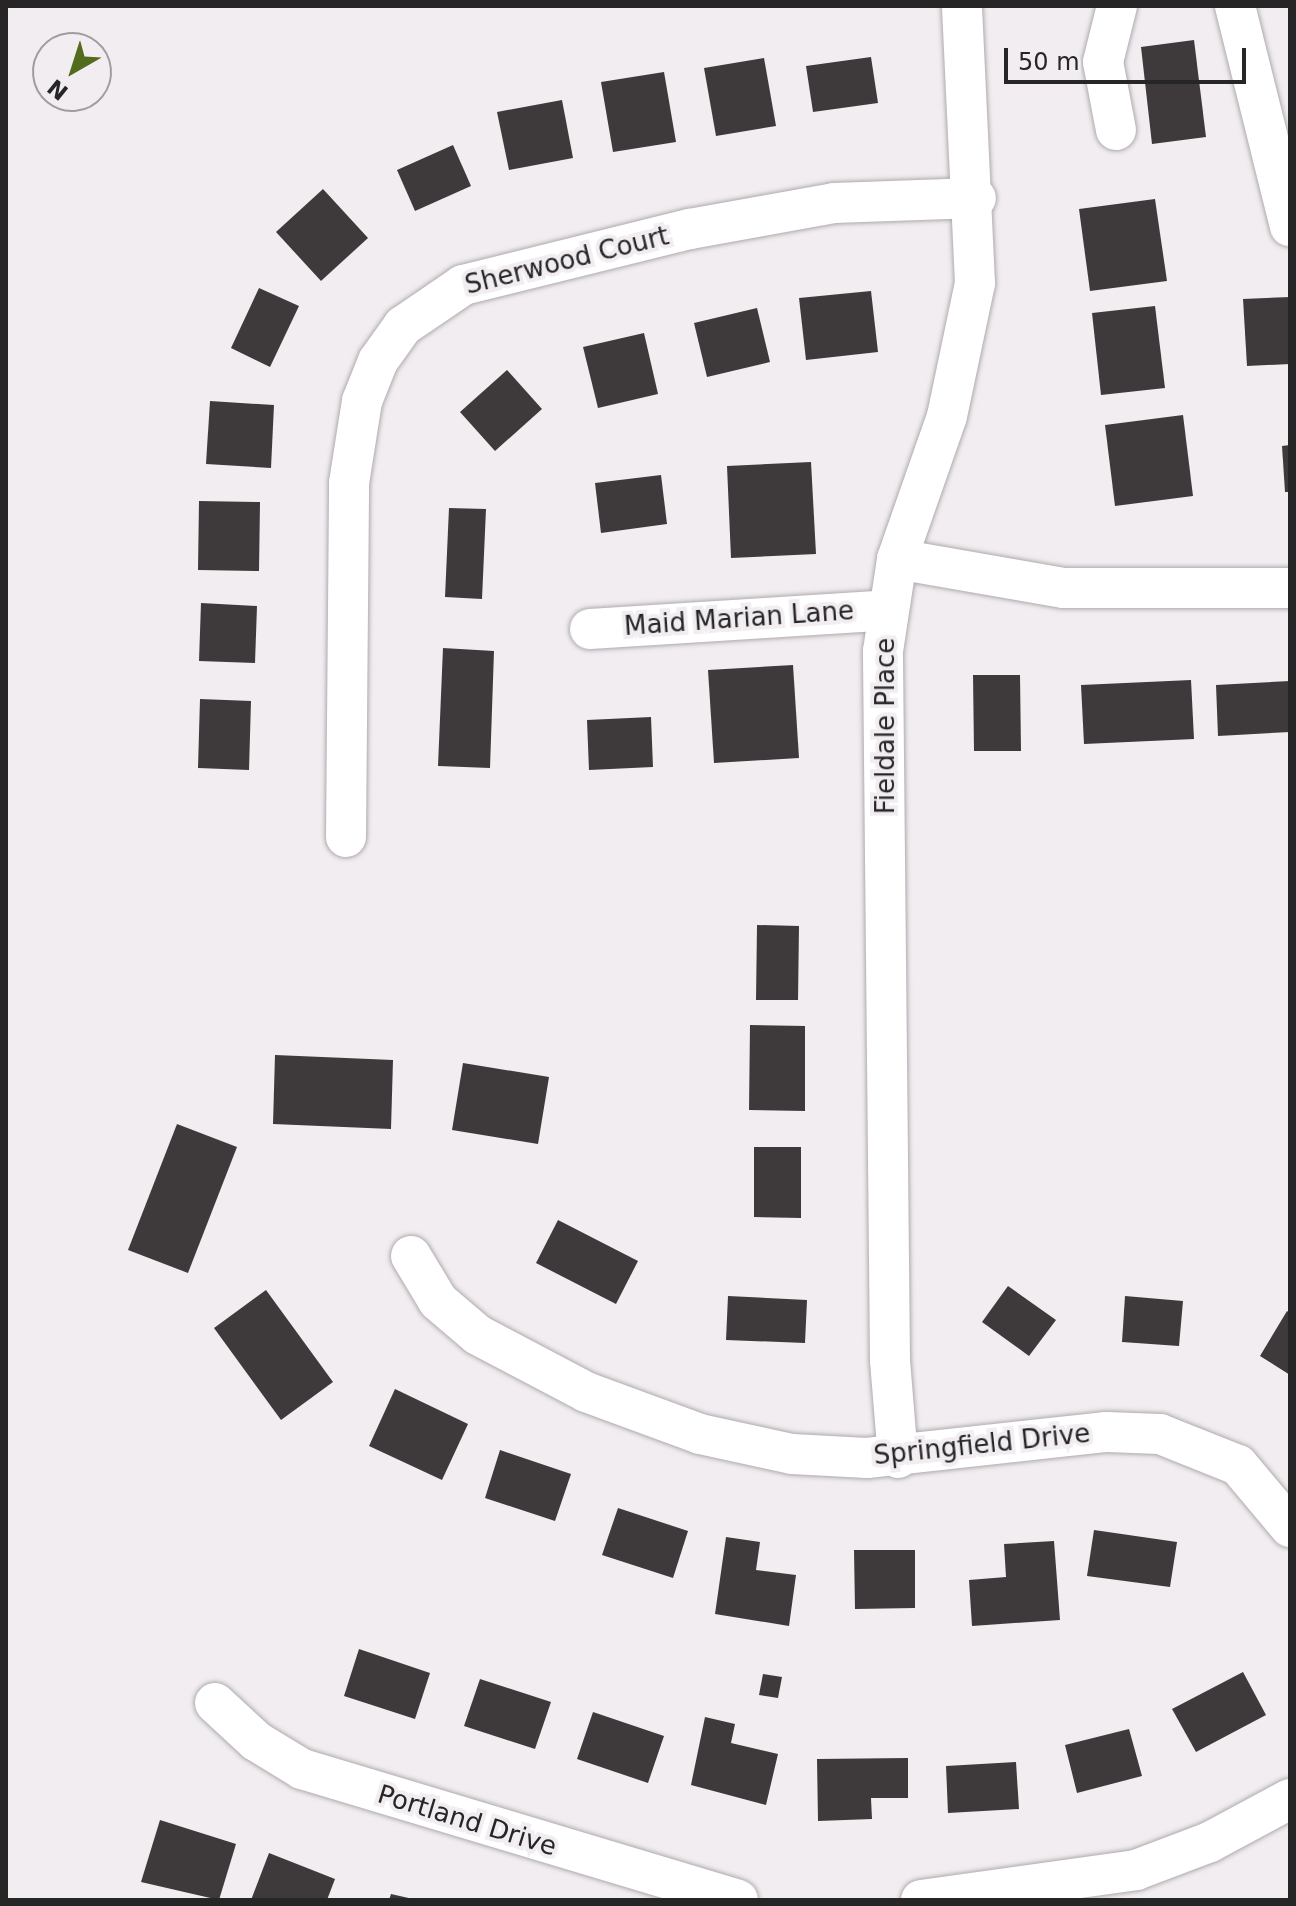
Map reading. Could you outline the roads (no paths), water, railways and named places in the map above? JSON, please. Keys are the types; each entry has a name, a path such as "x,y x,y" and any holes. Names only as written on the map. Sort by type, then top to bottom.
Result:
{"street":[{"name":"Fieldale Place","path":"898,1458 890,1360 884,724 888,610 897,559 965,351 976,198 962,6"},
{"path":"1116,130 1103,62 1117,6"},
{"path":"1235,6 1290,226"},
{"name":"Sherwood Court","path":"346,837 349,483 362,401 403,326 463,285 690,229 834,203 976,198"},
{"path":"897,559 1064,588 1290,588"},
{"name":"Maid Marian Lane","path":"590,629 888,610"},
{"name":"Springfield Drive","path":"411,1256 463,1326 618,1405 748,1447 898,1458 1107,1432 1169,1436 1238,1465 1290,1527"},
{"name":"Portland Drive","path":"215,1703 256,1741 302,1769 738,1900"},
{"path":"921,1900 1136,1870 1210,1842 1290,1799"}]}
